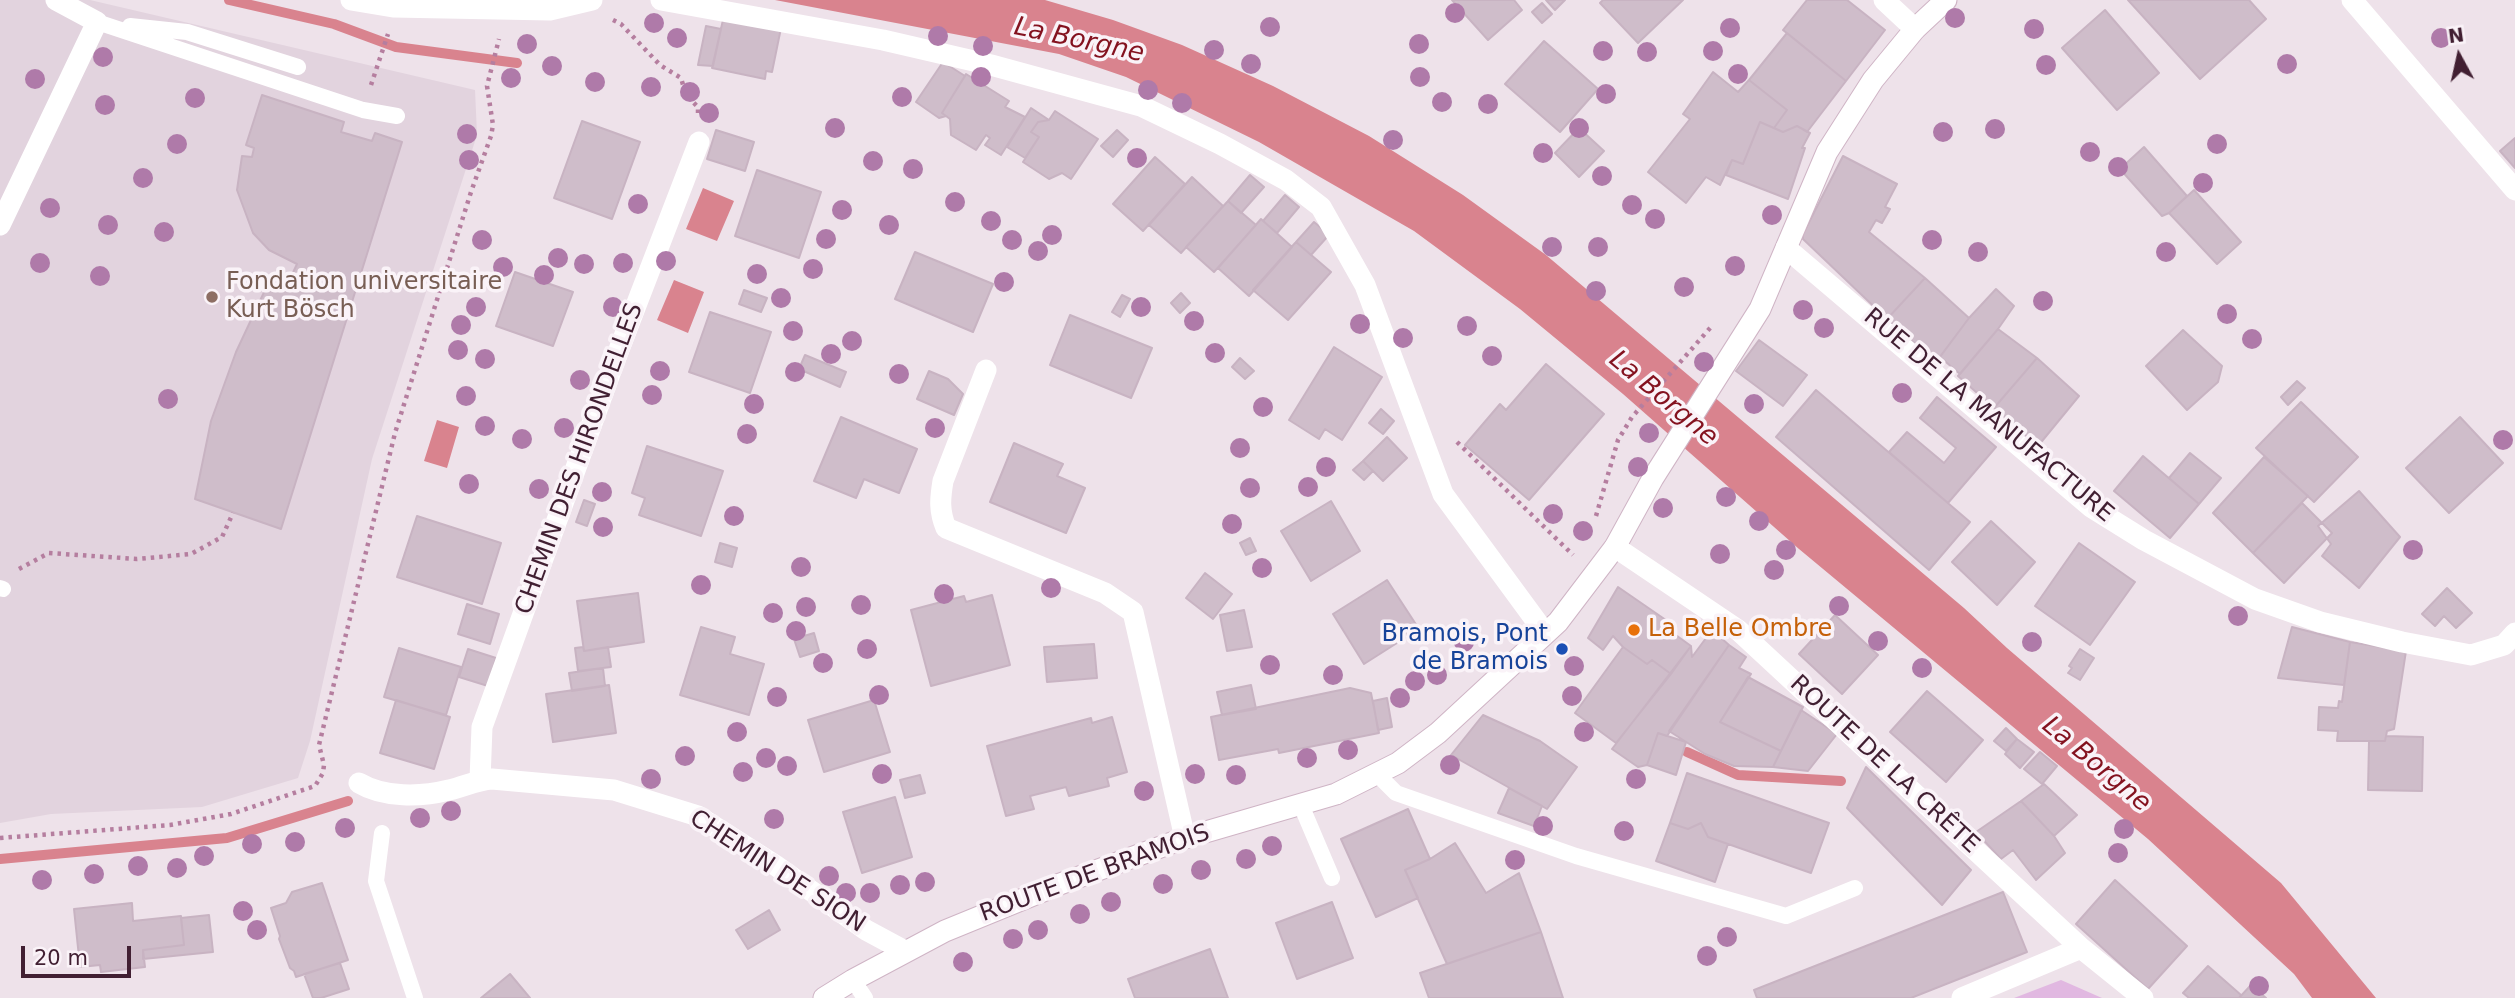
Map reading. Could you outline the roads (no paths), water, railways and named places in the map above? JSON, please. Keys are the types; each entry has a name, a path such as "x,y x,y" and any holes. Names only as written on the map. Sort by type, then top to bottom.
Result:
{"street":[{"path":"0,225 97,22 56,0"},
{"path":"351,0 393,7 550,10 587,2"},
{"path":"661,0 883,40 991,65 1141,106 1286,180 1321,207 1365,285 1444,494 1545,633"},
{"path":"1884,0 1915,29"},
{"name":"ROUTE DE BRAMOIS","path":"824,998 945,931 1060,884 1185,838 1336,794 1378,775 1438,733 1558,622 1615,547 1653,478 1760,309 1827,152 1873,80 1915,29 1946,0"},
{"path":"2352,0 2515,190"},
{"name":"CHEMIN DES HIRONDELLES","path":"480,780 482,727 618,354 699,142"},
{"name":"RUE DE LA MANUFACTURE","path":"1786,248 2091,507 2156,547 2255,599 2320,622 2471,655 2511,643"},
{"path":"986,370 943,481 940,515 946,528 1105,593 1133,612 1185,838"},
{"name":"ROUTE DE LA CRÊTE","path":"1615,547 1738,630 2081,948 2143,998"},
{"name":"CHEMIN DE SION","path":"359,783 371,790 411,794 451,790 480,780 524,780 614,789 698,816 775,865 866,930 905,951"},
{"path":"1962,998 2081,948"}],"lane":[{"path":"97,22 187,32 298,67"},
{"path":"97,22 363,110 397,116"},
{"path":"1378,775 1396,793 1576,856 1786,916 1855,888"},
{"path":"1301,805 1332,878"},
{"path":"383,833 376,881 415,998"},
{"path":"853,980 865,998"}],"water":[{"name":"La Borgne","path":"775,0 1045,0 1113,20 1182,45 1273,86 1369,136 1463,195 1546,255 1964,608 2281,883 2376,998 2312,998 2294,974 2148,839 1799,549 1623,394 1520,309 1414,231 1259,142 1126,77 1059,54"},
{"path":"703,188 734,201 717,241 686,229"},
{"path":"674,280 704,292 688,333 657,320"},
{"path":"437,420 459,427 447,468 424,461"}],"waterway":[{"path":"229,0 334,24 396,47 517,63"},
{"path":"1687,752 1738,775 1841,781"},
{"path":"0,859 227,838 348,801"}],"place":[{"name":"Fondation universitaire Kurt Bösch","path":"212,297"},
{"name":"La Belle Ombre","path":"1634,630"},
{"name":"Bramois, Pont de Bramois","path":"1562,649"}]}
